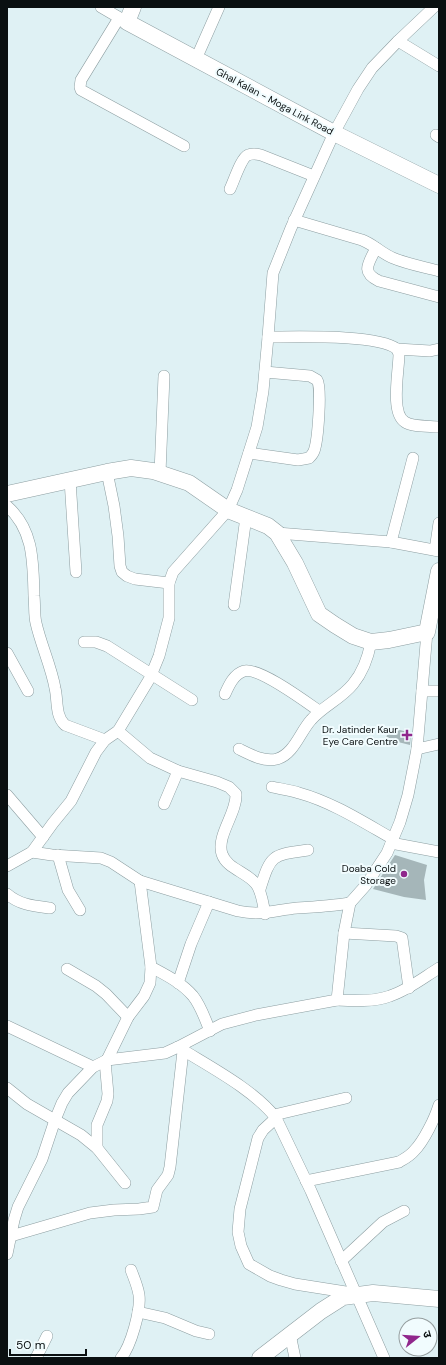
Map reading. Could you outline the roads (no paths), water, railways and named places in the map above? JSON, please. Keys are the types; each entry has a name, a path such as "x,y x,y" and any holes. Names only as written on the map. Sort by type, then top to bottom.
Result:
{"street":[{"path":"101,7 123,20"},
{"path":"133,7 81,80 81,90 184,146"},
{"path":"196,59 219,7"},
{"path":"7,866 32,852 71,801 96,752 105,740 118,731 151,674 159,656 168,618 169,583 173,572 228,510 237,490 249,453 257,427 265,372 273,272 294,220 334,133 358,89 372,68 434,7"},
{"name":"Ghal Kalan - Moga Link Road","path":"123,20 334,133 439,185"},
{"path":"398,41 439,66"},
{"path":"230,189 243,159 247,155 253,154 261,155 314,176"},
{"path":"294,220 358,238 370,243 394,258 439,271"},
{"path":"376,248 367,268 371,277 379,281 439,297"},
{"path":"268,337 338,338 387,343 397,348 430,351 439,349"},
{"path":"397,348 399,360 396,400 400,418 405,423 439,427"},
{"path":"249,453 298,460 311,456 314,451 319,414 320,388 317,380 310,376 265,372"},
{"path":"160,473 164,376"},
{"path":"391,542 412,458"},
{"path":"7,494 130,468 160,473 189,482 228,510 268,526 277,533 295,562 319,614 353,636 371,642 427,632"},
{"path":"106,472 114,506 120,566 122,572 135,579 169,583"},
{"path":"70,480 76,572"},
{"path":"7,506 21,523 28,535 34,576 36,622 52,674 56,691 58,714 61,721 69,726 105,740"},
{"path":"234,605 246,517"},
{"path":"277,533 391,542 437,550 439,523"},
{"path":"337,1000 344,933 350,903 366,885 387,853 400,822 408,795 417,749 427,632 439,571"},
{"path":"84,642 102,643 192,700"},
{"path":"239,749 262,759 270,760 278,758 290,750 310,721 319,711 344,693 353,683 369,655 371,642"},
{"path":"7,653 28,691"},
{"path":"225,694 237,675 245,671 255,671 319,711"},
{"path":"422,691 439,691"},
{"path":"118,731 150,758 178,771 217,782 228,787 236,794 235,808 223,837 222,853 230,864 255,882 260,889 265,914"},
{"path":"417,749 439,744"},
{"path":"164,804 178,771"},
{"path":"272,787 298,792 317,798 351,815 392,841 439,852"},
{"path":"7,795 43,837"},
{"path":"260,889 266,869 276,856 308,850"},
{"path":"32,852 101,858 111,862 140,881 238,912 250,914 265,914 296,908 350,903"},
{"path":"58,855 68,890 80,910"},
{"path":"97,1148 97,1125 99,1117 107,1101 108,1094 106,1060 128,1017 144,996 150,983 151,967 140,881"},
{"path":"7,894 13,899 26,905 50,908"},
{"path":"178,983 191,944 209,902"},
{"path":"344,933 396,936 402,938 409,988"},
{"path":"151,967 178,983 194,997 210,1031"},
{"path":"7,1254 9,1235 18,1207 42,1159 55,1120 68,1093 92,1067 106,1060 165,1053 180,1049 222,1024 256,1015 337,1000 358,1002 388,997 409,988 439,968"},
{"path":"67,969 96,986 106,994 128,1017"},
{"path":"7,1026 92,1067"},
{"path":"180,1049 235,1083 269,1109 275,1116 306,1181 384,1358"},
{"path":"9,1235 90,1213 153,1207 157,1190 168,1174 170,1166 180,1049"},
{"path":"7,1088 27,1104 81,1135 97,1148 126,1183"},
{"path":"346,1098 275,1116 263,1130 258,1138 240,1209 238,1232 245,1257 249,1264 270,1276 295,1284 356,1294"},
{"path":"306,1181 399,1162 416,1150 436,1115 439,1105"},
{"path":"341,1261 383,1222 404,1211"},
{"path":"121,1358 128,1346 138,1312 139,1295 131,1270"},
{"path":"260,1358 321,1311 343,1297 372,1293 439,1299"},
{"path":"138,1312 165,1318 196,1331 209,1334"},
{"path":"290,1334 295,1358"},
{"path":"36,1358 47,1336"}],"place":[{"name":"Dr. Jatinder Kaur Eye Care Centre","path":"407,735"},
{"name":"Doaba Cold Storage","path":"404,874"}]}
